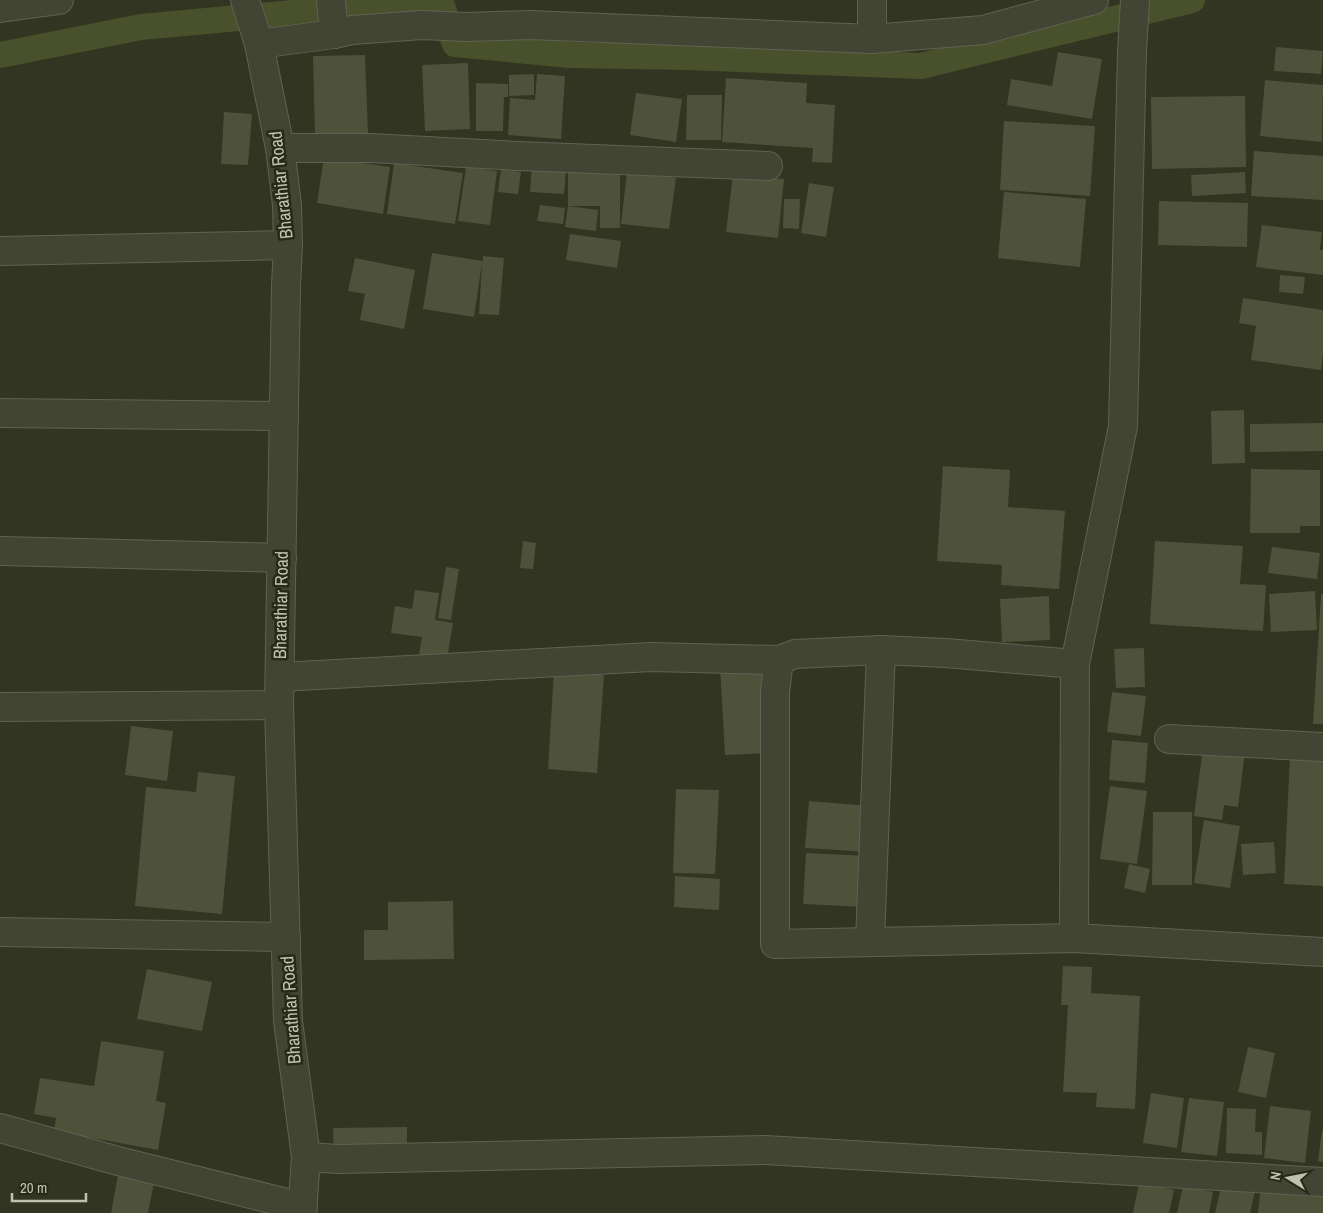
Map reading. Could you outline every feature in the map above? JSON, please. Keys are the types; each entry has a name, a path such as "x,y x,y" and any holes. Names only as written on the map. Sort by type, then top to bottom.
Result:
{"street":[{"path":"0,8 60,0"},
{"name":"Bharathiar Road","path":"245,0 258,43 280,148 287,206 288,245 280,705 288,1021 306,1157 302,1210"},
{"path":"331,0 334,33"},
{"path":"872,0 872,39"},
{"path":"1074,938 1076,664 1123,426 1132,51 1135,0"},
{"path":"258,43 352,30 422,25 466,27 530,25 872,39 983,30 1088,1"},
{"path":"280,148 371,148 768,166"},
{"path":"0,252 288,245"},
{"path":"0,413 284,416"},
{"path":"0,550 282,558"},
{"path":"280,676 651,657 779,660 795,654 881,650 946,653 1076,664"},
{"path":"870,942 881,650"},
{"path":"779,660 775,692 775,944 1074,938 1323,952"},
{"path":"0,707 280,705"},
{"path":"1169,739 1323,747"},
{"path":"0,932 286,936"},
{"path":"0,1128 302,1210"},
{"path":"306,1157 349,1158 766,1150 1323,1182"}],"building":[{"path":"1276,47 1323,51 1321,74 1274,71"},
{"path":"1058,52 1102,59 1092,119 1007,105 1011,79 1052,86"},
{"path":"365,55 368,133 315,135 313,56"},
{"path":"468,63 470,129 425,131 422,65"},
{"path":"534,74 534,95 509,96 509,75"},
{"path":"537,74 565,76 561,139 508,135 510,98 535,100"},
{"path":"726,78 807,83 806,103 835,105 832,163 812,162 813,148 722,142"},
{"path":"1265,80 1323,85 1322,142 1260,136"},
{"path":"476,83 508,84 508,97 504,97 503,131 476,131"},
{"path":"636,93 682,99 676,142 630,135"},
{"path":"687,95 722,95 721,140 686,140"},
{"path":"1245,96 1246,167 1152,169 1151,97"},
{"path":"224,112 252,114 248,165 221,164"},
{"path":"1004,121 1095,126 1090,196 1000,190"},
{"path":"1254,151 1323,156 1323,200 1251,196"},
{"path":"324,157 390,167 383,214 317,203"},
{"path":"394,163 463,173 455,224 387,214"},
{"path":"532,166 566,168 564,194 530,192"},
{"path":"466,167 497,171 490,225 458,221"},
{"path":"620,168 620,228 600,228 600,206 568,206 568,169"},
{"path":"501,169 521,172 518,194 498,192"},
{"path":"627,172 676,178 669,229 621,224"},
{"path":"1245,172 1246,193 1192,196 1191,175"},
{"path":"733,174 784,179 778,238 726,232"},
{"path":"809,183 834,187 826,237 801,233"},
{"path":"1004,192 1086,199 1080,267 998,258"},
{"path":"784,199 800,199 799,229 783,228"},
{"path":"1159,201 1248,203 1247,247 1158,245"},
{"path":"540,205 565,208 563,224 537,221"},
{"path":"568,206 598,210 596,231 565,227"},
{"path":"1262,225 1322,232 1320,250 1323,250 1323,275 1256,267"},
{"path":"570,234 621,241 617,268 566,260"},
{"path":"432,253 483,261 483,256 504,258 499,315 479,314 482,263 474,317 423,309"},
{"path":"355,258 415,270 404,329 360,320 365,294 348,291"},
{"path":"1280,275 1305,277 1303,294 1279,292"},
{"path":"1243,298 1323,310 1321,370 1251,360 1256,326 1239,323"},
{"path":"1244,410 1245,463 1212,464 1211,411"},
{"path":"1323,423 1323,451 1250,452 1250,424"},
{"path":"943,466 1010,470 1008,507 1065,511 1059,589 1001,585 1002,565 937,561"},
{"path":"1251,469 1320,470 1320,526 1300,526 1300,533 1250,533"},
{"path":"523,541 536,543 533,569 520,568"},
{"path":"1155,541 1243,546 1240,584 1266,585 1263,631 1150,624"},
{"path":"1272,547 1320,553 1317,579 1268,573"},
{"path":"446,567 459,569 451,620 438,618"},
{"path":"415,590 439,593 435,620 453,623 447,659 419,654 422,637 391,633 395,606 412,609"},
{"path":"1315,591 1317,630 1271,632 1269,594"},
{"path":"1321,594 1323,594 1323,724 1313,724"},
{"path":"1049,596 1050,640 1002,642 1000,599"},
{"path":"1144,648 1145,687 1116,688 1114,649"},
{"path":"763,664 767,753 725,755 720,666"},
{"path":"554,671 604,675 597,773 548,769"},
{"path":"1112,692 1146,696 1141,736 1107,732"},
{"path":"131,726 173,731 167,781 125,775"},
{"path":"1112,740 1148,743 1145,783 1109,780"},
{"path":"1203,747 1245,752 1238,807 1224,805 1222,820 1194,816"},
{"path":"1290,755 1323,756 1323,886 1284,884"},
{"path":"198,772 235,776 222,914 135,906 146,787 196,792"},
{"path":"1110,786 1147,791 1137,864 1100,859"},
{"path":"676,789 719,790 715,874 673,873"},
{"path":"809,801 871,806 867,852 805,848"},
{"path":"1153,812 1192,812 1192,885 1152,885"},
{"path":"1204,820 1240,826 1230,888 1194,883"},
{"path":"1274,842 1276,873 1243,875 1241,844"},
{"path":"806,853 868,856 865,907 803,904"},
{"path":"1129,864 1150,869 1145,893 1124,888"},
{"path":"675,876 720,879 719,910 674,907"},
{"path":"453,901 454,959 364,960 364,930 388,930 388,902"},
{"path":"1063,966 1092,967 1091,993 1140,996 1135,1109 1096,1107 1097,1093 1063,1092 1068,1005 1061,1005"},
{"path":"147,969 212,982 202,1031 137,1019"},
{"path":"101,1041 164,1051 156,1101 166,1103 158,1150 54,1131 56,1118 34,1114 40,1078 94,1086"},
{"path":"1248,1047 1275,1053 1266,1098 1238,1092"},
{"path":"1151,1093 1184,1098 1177,1148 1143,1143"},
{"path":"1189,1098 1224,1102 1217,1156 1181,1152"},
{"path":"1270,1106 1311,1111 1305,1163 1264,1158"},
{"path":"1227,1108 1256,1109 1255,1132 1262,1132 1262,1155 1226,1153"},
{"path":"407,1127 407,1153 334,1153 333,1128"},
{"path":"1323,1130 1323,1162 1318,1161"},
{"path":"118,1175 154,1182 148,1213 111,1213"},
{"path":"1223,1179 1256,1186 1250,1213 1215,1213"},
{"path":"1139,1183 1174,1190 1169,1213 1133,1213"},
{"path":"1261,1185 1323,1193 1323,1213 1258,1213"},
{"path":"1183,1186 1213,1192 1209,1213 1177,1213"}],"waterway":[{"path":"0,55 141,27 432,0"},
{"path":"440,0 455,44 569,55 687,57 921,66 1192,0"}]}
